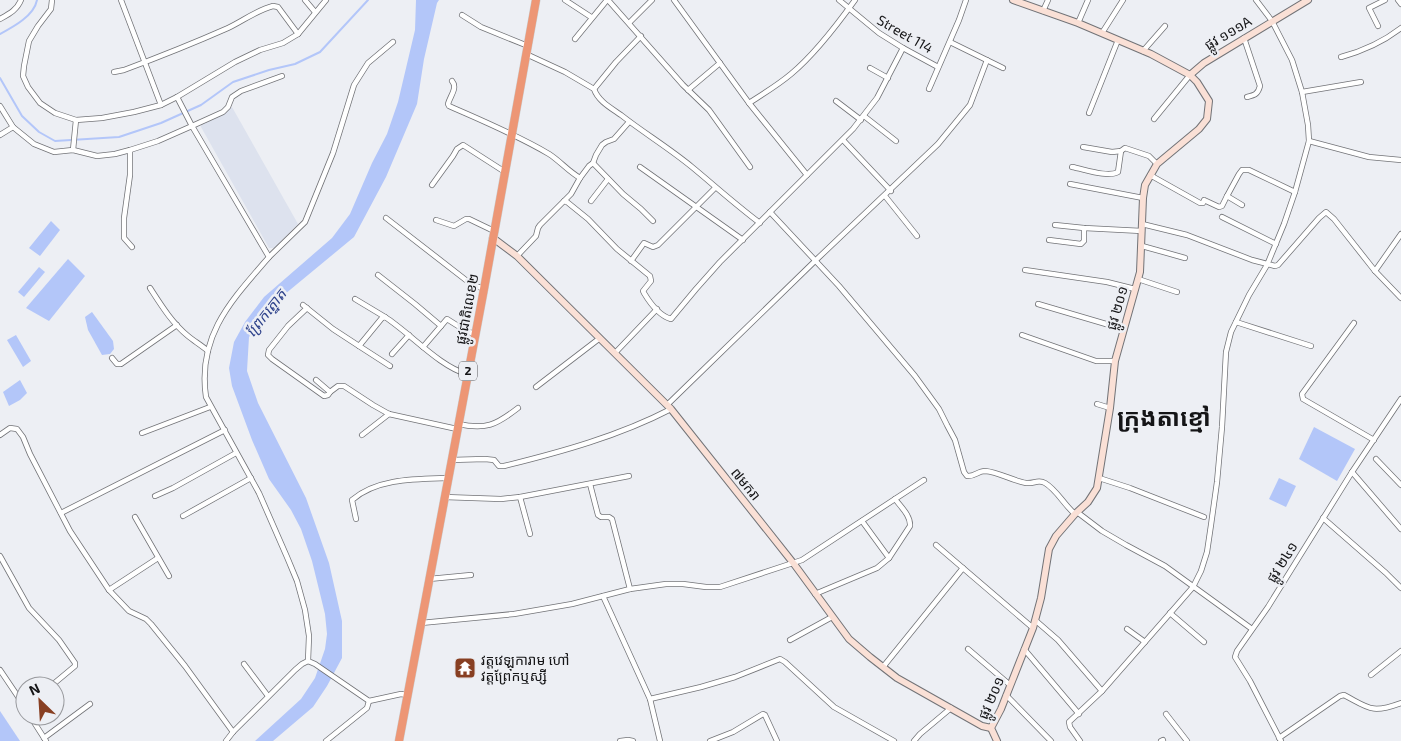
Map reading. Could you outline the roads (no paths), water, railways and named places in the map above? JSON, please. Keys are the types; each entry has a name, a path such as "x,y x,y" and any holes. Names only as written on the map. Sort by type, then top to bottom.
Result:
{"highway":[{"name":"ផ្លូវជាតិលេខ២","path":"398,741 484,289 536,0"}],"street":[{"path":"0,19 11,13 21,0"},
{"path":"52,0 52,9 29,41 23,76 28,87 40,103 55,113 76,120 102,118 134,112 161,105 177,98 235,62 260,50 283,43 298,34 326,0"},
{"path":"121,0 161,105"},
{"path":"306,0 315,12"},
{"path":"565,0 591,17"},
{"path":"575,39 591,17 607,0 688,90 709,110 750,167"},
{"path":"628,23 652,0"},
{"path":"674,0 748,103 807,175"},
{"name":"Street 114","path":"839,0 879,33 938,67"},
{"path":"748,103 790,75 805,60 855,0"},
{"path":"928,88 950,42 966,0"},
{"name":"ផ្លូវ ២០១","path":"997,741 991,728 1002,709 1033,628 1041,598 1049,549 1056,536 1088,502 1097,488 1110,408 1115,361 1140,272 1142,198 1145,185 1157,164 1199,129 1206,119 1209,101 1197,82 1190,75 1102,33 1013,0"},
{"path":"1043,11 1048,0"},
{"path":"1078,23 1088,0"},
{"path":"1102,33 1123,0"},
{"path":"1080,741 1069,724 1102,691 1193,587 1201,571 1207,552 1217,482 1226,352 1231,332 1249,294 1267,265 1276,244 1295,192 1309,142 1302,92 1292,60 1272,21 1256,0"},
{"name":"ផ្លូវ ១១១A","path":"1190,75 1204,63 1308,0"},
{"path":"1378,26 1369,8 1385,0"},
{"path":"1398,0 1401,4"},
{"path":"114,72 124,70 219,32 273,6 278,7 298,34"},
{"path":"462,15 594,89 596,95 602,101 675,153 715,188 760,223"},
{"path":"1143,51 1165,26"},
{"path":"1341,57 1371,46 1389,37 1401,28"},
{"path":"594,89 640,36"},
{"path":"1244,38 1260,86 1259,91 1255,95 1247,97"},
{"path":"1089,113 1118,40"},
{"path":"308,662 309,636 306,610 297,581 259,493 210,407 203,382 208,350 223,313 269,257 305,222 332,153 354,84 368,63 393,42"},
{"path":"950,42 1003,68"},
{"path":"564,201 588,219 617,249 651,278 651,281 643,291 645,296 665,317 672,319 701,283 862,118 877,98 903,48"},
{"path":"452,460 494,460 499,466 504,466 567,449 614,433 633,426 669,407 816,260 938,144 970,105 987,60"},
{"path":"688,90 720,64"},
{"path":"870,68 888,78"},
{"path":"1154,119 1190,75"},
{"path":"0,106 13,127 34,144 54,152 73,150 97,156 115,154 158,141 223,112 228,107 232,98 241,91 282,76"},
{"path":"452,81 454,89 449,106 512,134 550,155 580,178"},
{"path":"1302,92 1361,82"},
{"path":"177,98 269,257"},
{"path":"836,101 896,141"},
{"path":"73,150 76,120"},
{"path":"518,256 536,236 540,225 571,194 580,178 593,163 602,145 614,139 629,122"},
{"path":"0,135 13,127"},
{"path":"842,140 890,191"},
{"path":"1309,142 1369,157 1401,160"},
{"path":"432,185 457,149 463,144 505,172"},
{"path":"1083,147 1112,152 1121,151 1125,148 1149,156 1157,164"},
{"path":"130,150 130,175 124,218 124,233 127,242 132,247"},
{"path":"1072,167 1114,174 1118,172 1121,151"},
{"path":"593,163 623,194 641,208 653,222"},
{"path":"640,166 743,240"},
{"path":"1150,175 1200,203 1207,200 1219,207 1222,206 1242,170 1249,170 1295,192"},
{"path":"591,201 608,178"},
{"path":"1070,184 1142,198"},
{"path":"631,261 644,243 655,247 715,188"},
{"path":"885,196 918,236"},
{"path":"1227,196 1242,205"},
{"path":"770,212 816,260 915,376 939,409 955,440 964,472 967,476 971,477 984,471 1025,483 1042,481 1047,484 1069,509 1102,531 1165,566 1252,629"},
{"path":"1055,225 1084,228 1142,228 1187,235 1272,266 1278,265 1326,212 1334,219 1375,271 1401,298"},
{"path":"1222,217 1276,244"},
{"path":"386,218 471,284 484,289"},
{"path":"436,220 454,226 469,219 493,235"},
{"path":"1049,240 1081,244 1084,241 1084,228"},
{"path":"1375,271 1401,234"},
{"name":"៧មករា","path":"493,235 518,256 669,407 794,564 849,638 897,678 982,726 991,728"},
{"path":"1142,246 1184,258"},
{"path":"1025,270 1106,282 1135,289"},
{"path":"378,275 441,326"},
{"path":"1138,279 1177,292"},
{"path":"150,288 159,303 177,325 187,335 208,350"},
{"path":"354,299 385,317 457,371 467,374"},
{"path":"1038,304 1123,329"},
{"path":"390,366 333,329 305,307 269,350 268,355 324,396 328,395 338,386 344,386 389,414 458,426 486,426 497,422 518,408"},
{"path":"615,353 657,309"},
{"path":"359,346 382,318 385,317"},
{"path":"423,347 448,319 466,331 475,334"},
{"path":"1236,322 1311,346"},
{"path":"1354,323 1302,396 1303,399 1374,440"},
{"path":"112,358 117,364 121,364 177,325"},
{"path":"392,354 409,335"},
{"path":"1022,335 1096,361 1115,361"},
{"path":"536,387 600,338"},
{"path":"316,380 330,392"},
{"name":"ផ្លូវ ២៤១","path":"1280,740 1235,656 1268,607 1352,472 1401,400"},
{"path":"1097,404 1110,408"},
{"path":"142,433 210,407"},
{"path":"362,435 389,414"},
{"path":"0,435 10,428 16,429 23,437 70,531 109,590 129,611 146,619 151,624 233,732"},
{"path":"61,513 224,430"},
{"path":"155,496 174,488 236,452"},
{"path":"1376,459 1401,485"},
{"path":"1352,472 1401,529"},
{"path":"444,497 501,499 520,497 629,476"},
{"path":"183,516 251,478"},
{"path":"356,519 352,500 357,495 372,488 412,479 448,478"},
{"path":"1099,478 1130,488 1204,518"},
{"path":"421,622 514,614 572,604 630,589 666,584 720,587 802,560 924,480"},
{"path":"590,484 598,515 601,517 609,516 612,519 630,589"},
{"path":"520,497 530,534"},
{"path":"815,594 877,568 889,558 911,522 895,499"},
{"path":"135,517 169,576"},
{"path":"1323,518 1401,588"},
{"path":"862,521 889,558"},
{"path":"936,545 1033,628"},
{"path":"0,556 29,608 59,640 75,663 75,666 63,676"},
{"path":"109,590 158,558"},
{"path":"883,667 963,568"},
{"path":"429,579 471,575"},
{"path":"603,596 650,699 660,741"},
{"path":"1170,613 1204,642"},
{"path":"790,640 832,617"},
{"path":"1035,620 1058,640 1102,691"},
{"path":"1127,629 1144,642"},
{"path":"968,649 1010,685"},
{"path":"1024,649 1079,714"},
{"path":"1371,675 1401,651"},
{"path":"650,699 736,677 780,659 834,707 894,741"},
{"path":"226,741 268,696 302,664 308,662 314,664 369,701 401,694 407,695"},
{"path":"244,664 268,696"},
{"path":"0,670 15,692"},
{"path":"1006,695 1051,741"},
{"path":"1280,740 1340,696 1344,695 1371,709 1401,703"},
{"path":"326,741 367,708 369,701"},
{"path":"37,726 45,739 90,704"},
{"path":"914,741 950,708"},
{"path":"710,741 733,732 762,714 765,715 777,741"},
{"path":"1166,714 1187,741"},
{"path":"620,741 633,741"}],"water":[{"name":"ព្រែកត្នោត","path":"416,0 439,0 424,59 417,104 386,177 354,237 279,299 249,337 247,371 258,403 306,498 329,563 342,621 342,658 313,707 273,741 255,741 301,699 315,678 325,649 327,634 325,614 312,561 301,529 291,510 269,479 232,386 229,368 234,342 245,322 264,297 332,238 350,214 387,134 398,102 415,30"},
{"path":"51,221 60,230 40,256 29,248"},
{"path":"68,259 85,276 49,321 26,308"},
{"path":"39,267 45,272 24,297 18,292"},
{"path":"92,312 113,341 114,349 110,354 102,355 88,330 85,317"},
{"path":"16,335 31,361 23,367 7,340"},
{"path":"20,380 27,393 20,400 9,406 3,392"},
{"path":"1314,427 1355,449 1337,481 1299,459"},
{"path":"1279,478 1296,486 1286,507 1269,499"},
{"path":"0,711 20,741 0,741"}],"waterway":[{"path":"0,34 27,16 32,11 37,0"},
{"path":"0,78 22,116 39,132 55,141 119,137 161,123 201,105 233,82 295,64 320,52 368,0"}],"place":[{"name":"វត្តវេឡុការាម ហៅ វត្តព្រែកឬស្សី","path":"465,668"}],"district":[{"name":"ក្រុងតាខ្មៅ","path":"1164,418"}]}
